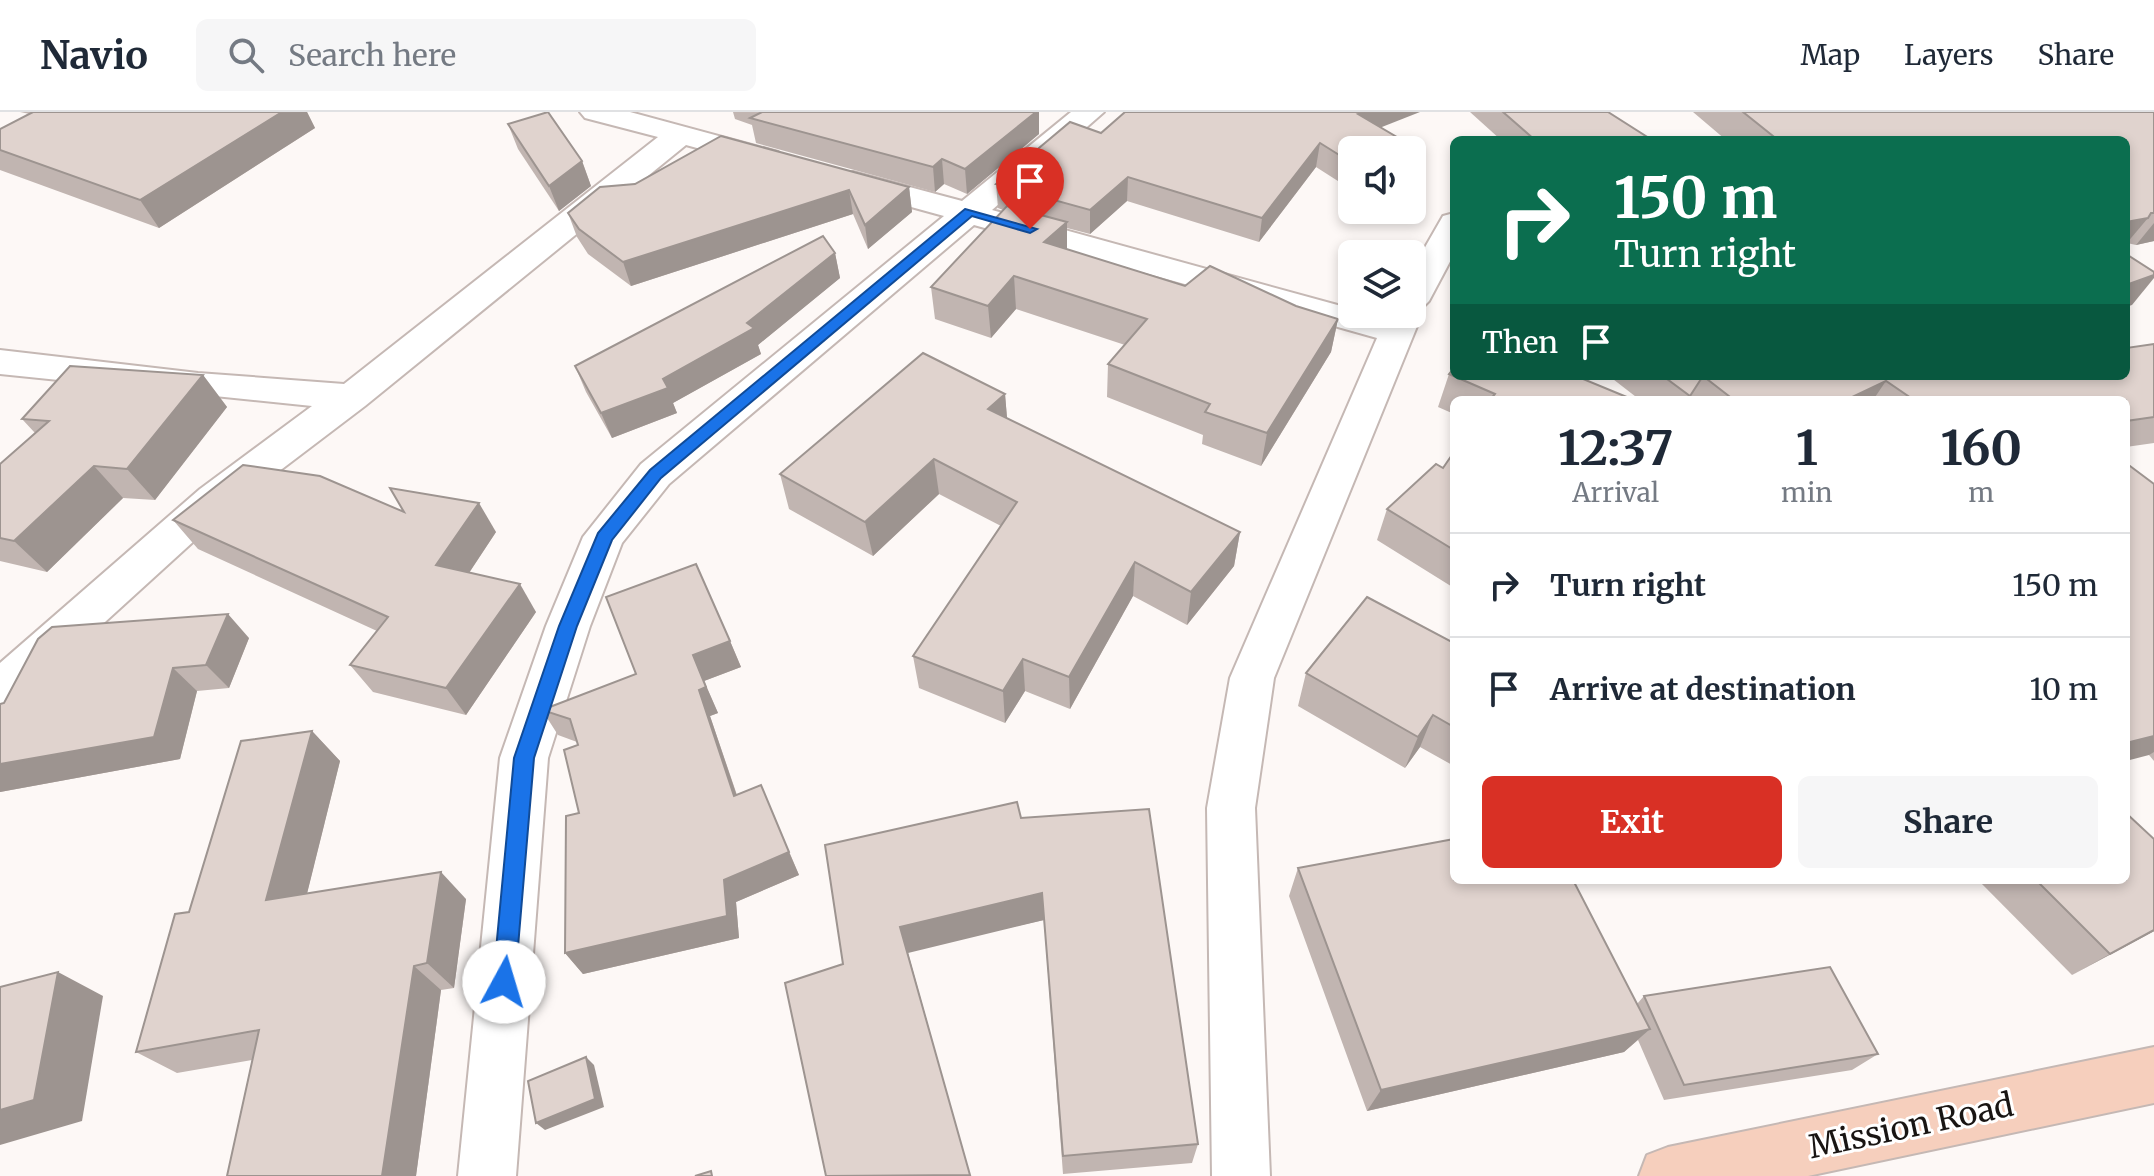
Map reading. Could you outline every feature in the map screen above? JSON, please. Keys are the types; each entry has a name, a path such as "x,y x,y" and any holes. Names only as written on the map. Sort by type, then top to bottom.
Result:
{"street":[{"path":"595,112 970,212 1338,299"},
{"path":"0,690 211,499 291,436 352,397 709,112"},
{"path":"487,1176 524,758 568,626 604,537 655,474 1089,112"},
{"path":"1426,275 1450,230"},
{"path":"1241,1176 1231,808 1252,678 1399,328"},
{"path":"0,362 198,385 352,397"},
{"name":"Mission Road","path":"1668,1176 2154,1075"}],"building":[{"path":"33,112 282,112 140,200 0,150 0,129"},
{"path":"548,112 582,161 549,186 508,124"},
{"path":"762,112 1036,112 965,169 942,159 933,167 750,118"},
{"path":"1125,112 1364,112 1358,114 1395,136 1338,136 1338,154 1320,143 1262,218 1128,177 1090,210 996,184 1070,122 1101,133"},
{"path":"1503,112 1608,112 1646,136 1530,136"},
{"path":"1743,112 2154,112 2154,213 2148,218 2130,221 2130,136 1773,136"},
{"path":"721,136 909,187 865,225 849,190 623,262 579,229 568,213 600,187 635,184"},
{"path":"1007,206 1067,222 1044,242 1185,286 1210,266 1296,306 1338,319 1267,433 1205,412 1210,404 1108,364 1147,319 1014,276 988,306 931,287"},
{"path":"823,236 835,253 747,323 754,328 663,379 668,388 601,413 575,366"},
{"path":"2130,257 2154,272 2154,275 2130,284"},
{"path":"2154,344 2154,417 2130,420 2130,396 1908,396 1886,381 1854,396 1729,396 1708,380 2130,380 2130,347"},
{"path":"923,353 1005,394 988,409 1240,532 1191,592 1135,562 1069,677 1023,659 1003,691 913,656 1017,502 934,459 865,522 780,474"},
{"path":"70,366 203,375 127,469 94,466 14,541 0,538 0,464 49,421 22,419"},
{"path":"1463,380 1586,380 1624,396 1493,396 1495,394"},
{"path":"1668,380 1700,380 1690,396"},
{"path":"1450,458 1450,548 1387,509 1436,464 1443,468"},
{"path":"243,465 320,476 404,512 390,488 479,503 436,565 520,584 446,688 350,665 388,617 173,520"},
{"path":"2130,466 2154,484 2154,736 2130,742"},
{"path":"696,564 730,641 693,655 706,687 699,690 734,796 761,785 789,852 724,880 727,916 565,953 566,816 579,813 564,750 578,745 570,719 542,710 636,674 606,597"},
{"path":"1367,597 1450,641 1450,725 1433,715 1418,737 1306,673"},
{"path":"228,614 206,665 173,668 154,737 0,764 0,704 4,703 38,639 52,627"},
{"path":"312,731 266,900 441,872 427,963 414,966 382,1176 227,1176 259,1030 136,1052 175,914 189,912 241,741"},
{"path":"1017,802 1021,818 1149,809 1198,1144 1063,1156 1042,893 900,927 970,1175 826,1176 785,983 843,964 825,845"},
{"path":"2130,817 2154,839 2154,930 2110,954 2040,884 2130,884"},
{"path":"1450,840 1450,884 1575,884 1650,1029 1381,1090 1298,868"},
{"path":"1830,967 1878,1054 1684,1085 1644,996"},
{"path":"58,972 34,1100 0,1110 0,987"},
{"path":"586,1057 595,1099 536,1123 528,1081"},
{"path":"711,1171 712,1176 695,1176"}],"route":[{"path":"504,982 524,758 568,626 604,537 655,474 970,212 1030,229"}]}
